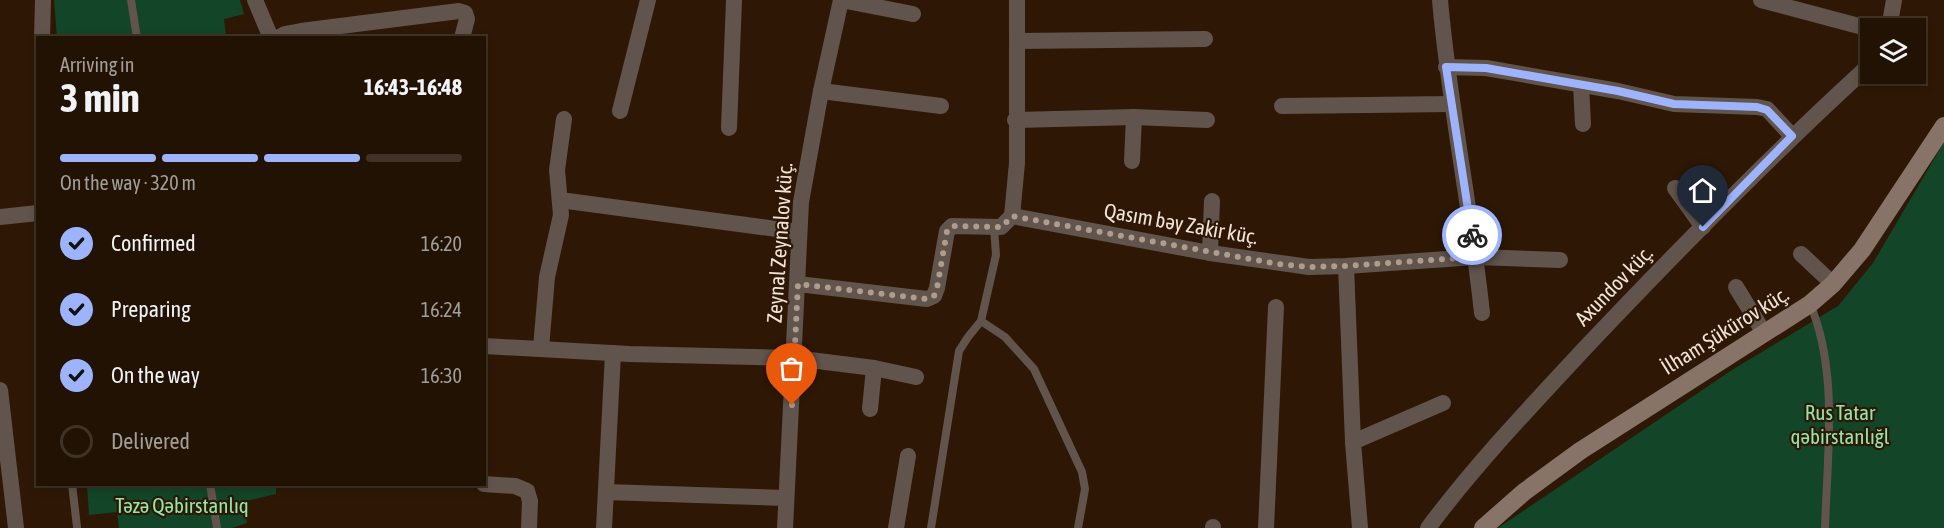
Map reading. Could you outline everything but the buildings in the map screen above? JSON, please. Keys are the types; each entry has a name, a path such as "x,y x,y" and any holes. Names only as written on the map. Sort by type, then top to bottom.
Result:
{"street":[{"path":"42,36 43,0"},
{"path":"255,0 270,36"},
{"path":"620,111 648,0"},
{"path":"729,128 734,0"},
{"path":"841,0 913,14"},
{"name":"Zeynal Zeynalov küç.","path":"785,528 799,232 807,165 841,0"},
{"path":"798,284 927,299 934,296 937,288 947,231 952,226 1002,227 1012,216 1017,164 1017,0"},
{"path":"1440,0 1446,67 1476,257 1482,313"},
{"path":"1761,0 1860,26"},
{"path":"1891,18 1894,0"},
{"path":"282,36 301,31 459,11 465,13 466,19 462,36"},
{"path":"1017,41 1205,39"},
{"path":"1446,67 1486,68 1618,91 1674,104 1757,107 1767,110 1792,136"},
{"name":"Axundov küç.","path":"1428,528 1490,450 1640,290 1792,136 1860,74"},
{"path":"1581,85 1583,124"},
{"path":"821,91 941,106"},
{"path":"1282,106 1452,104"},
{"path":"1016,120 1134,117 1207,120"},
{"path":"1132,161 1134,117"},
{"path":"541,348 546,277 559,226 560,200 557,170 564,119"},
{"name":"İlham Şükürov küç.","path":"1483,528 1524,492 1580,451 1810,304 1833,284 1862,250 1944,126"},
{"path":"1675,188 1703,227"},
{"path":"560,200 799,232"},
{"path":"1210,253 1212,201"},
{"path":"0,217 36,213"},
{"name":"Qasım bəy Zakir küç.","path":"1012,216 1210,253 1309,267 1476,257 1560,260"},
{"path":"1801,254 1833,284"},
{"path":"1346,266 1353,442 1360,528"},
{"path":"1736,287 1764,333"},
{"path":"1266,528 1276,307"},
{"path":"486,346 613,353 794,358 874,368 916,377"},
{"path":"604,528 613,353"},
{"path":"870,409 874,368"},
{"path":"0,390 16,528"},
{"path":"1353,442 1443,403"},
{"path":"896,528 908,456"},
{"path":"486,484 515,486 527,491 530,501 529,528"},
{"path":"606,492 786,498"}],"lane":[{"path":"130,0 137,36"},
{"path":"931,528 959,351 981,321 996,255 994,227"},
{"path":"1810,304 1819,328 1828,399 1825,528"},
{"path":"981,321 1005,337 1034,369 1082,472 1085,489 1078,528"},
{"path":"72,486 77,527"},
{"path":"210,486 217,528"}],"green space":[{"path":"54,0 240,0 244,14 224,19 226,36 57,36"},
{"name":"Rus Tatar qəbirstanlığl","path":"1944,142 1944,528 1498,528 1732,370 1838,306 1873,263"},
{"name":"Təzə Qəbirstanlıq","path":"87,486 276,486 276,494 246,501 247,523 232,528 119,528 117,512 89,515"}],"way so far":[{"path":"792,405 798,284 927,299 934,296 937,288 947,231 952,226 1002,227 1012,216 1210,253 1309,267 1476,257 1472,235"}],"route":[{"path":"1472,235 1446,67 1486,68 1618,91 1674,104 1757,107 1767,110 1792,136 1703,227"}]}
